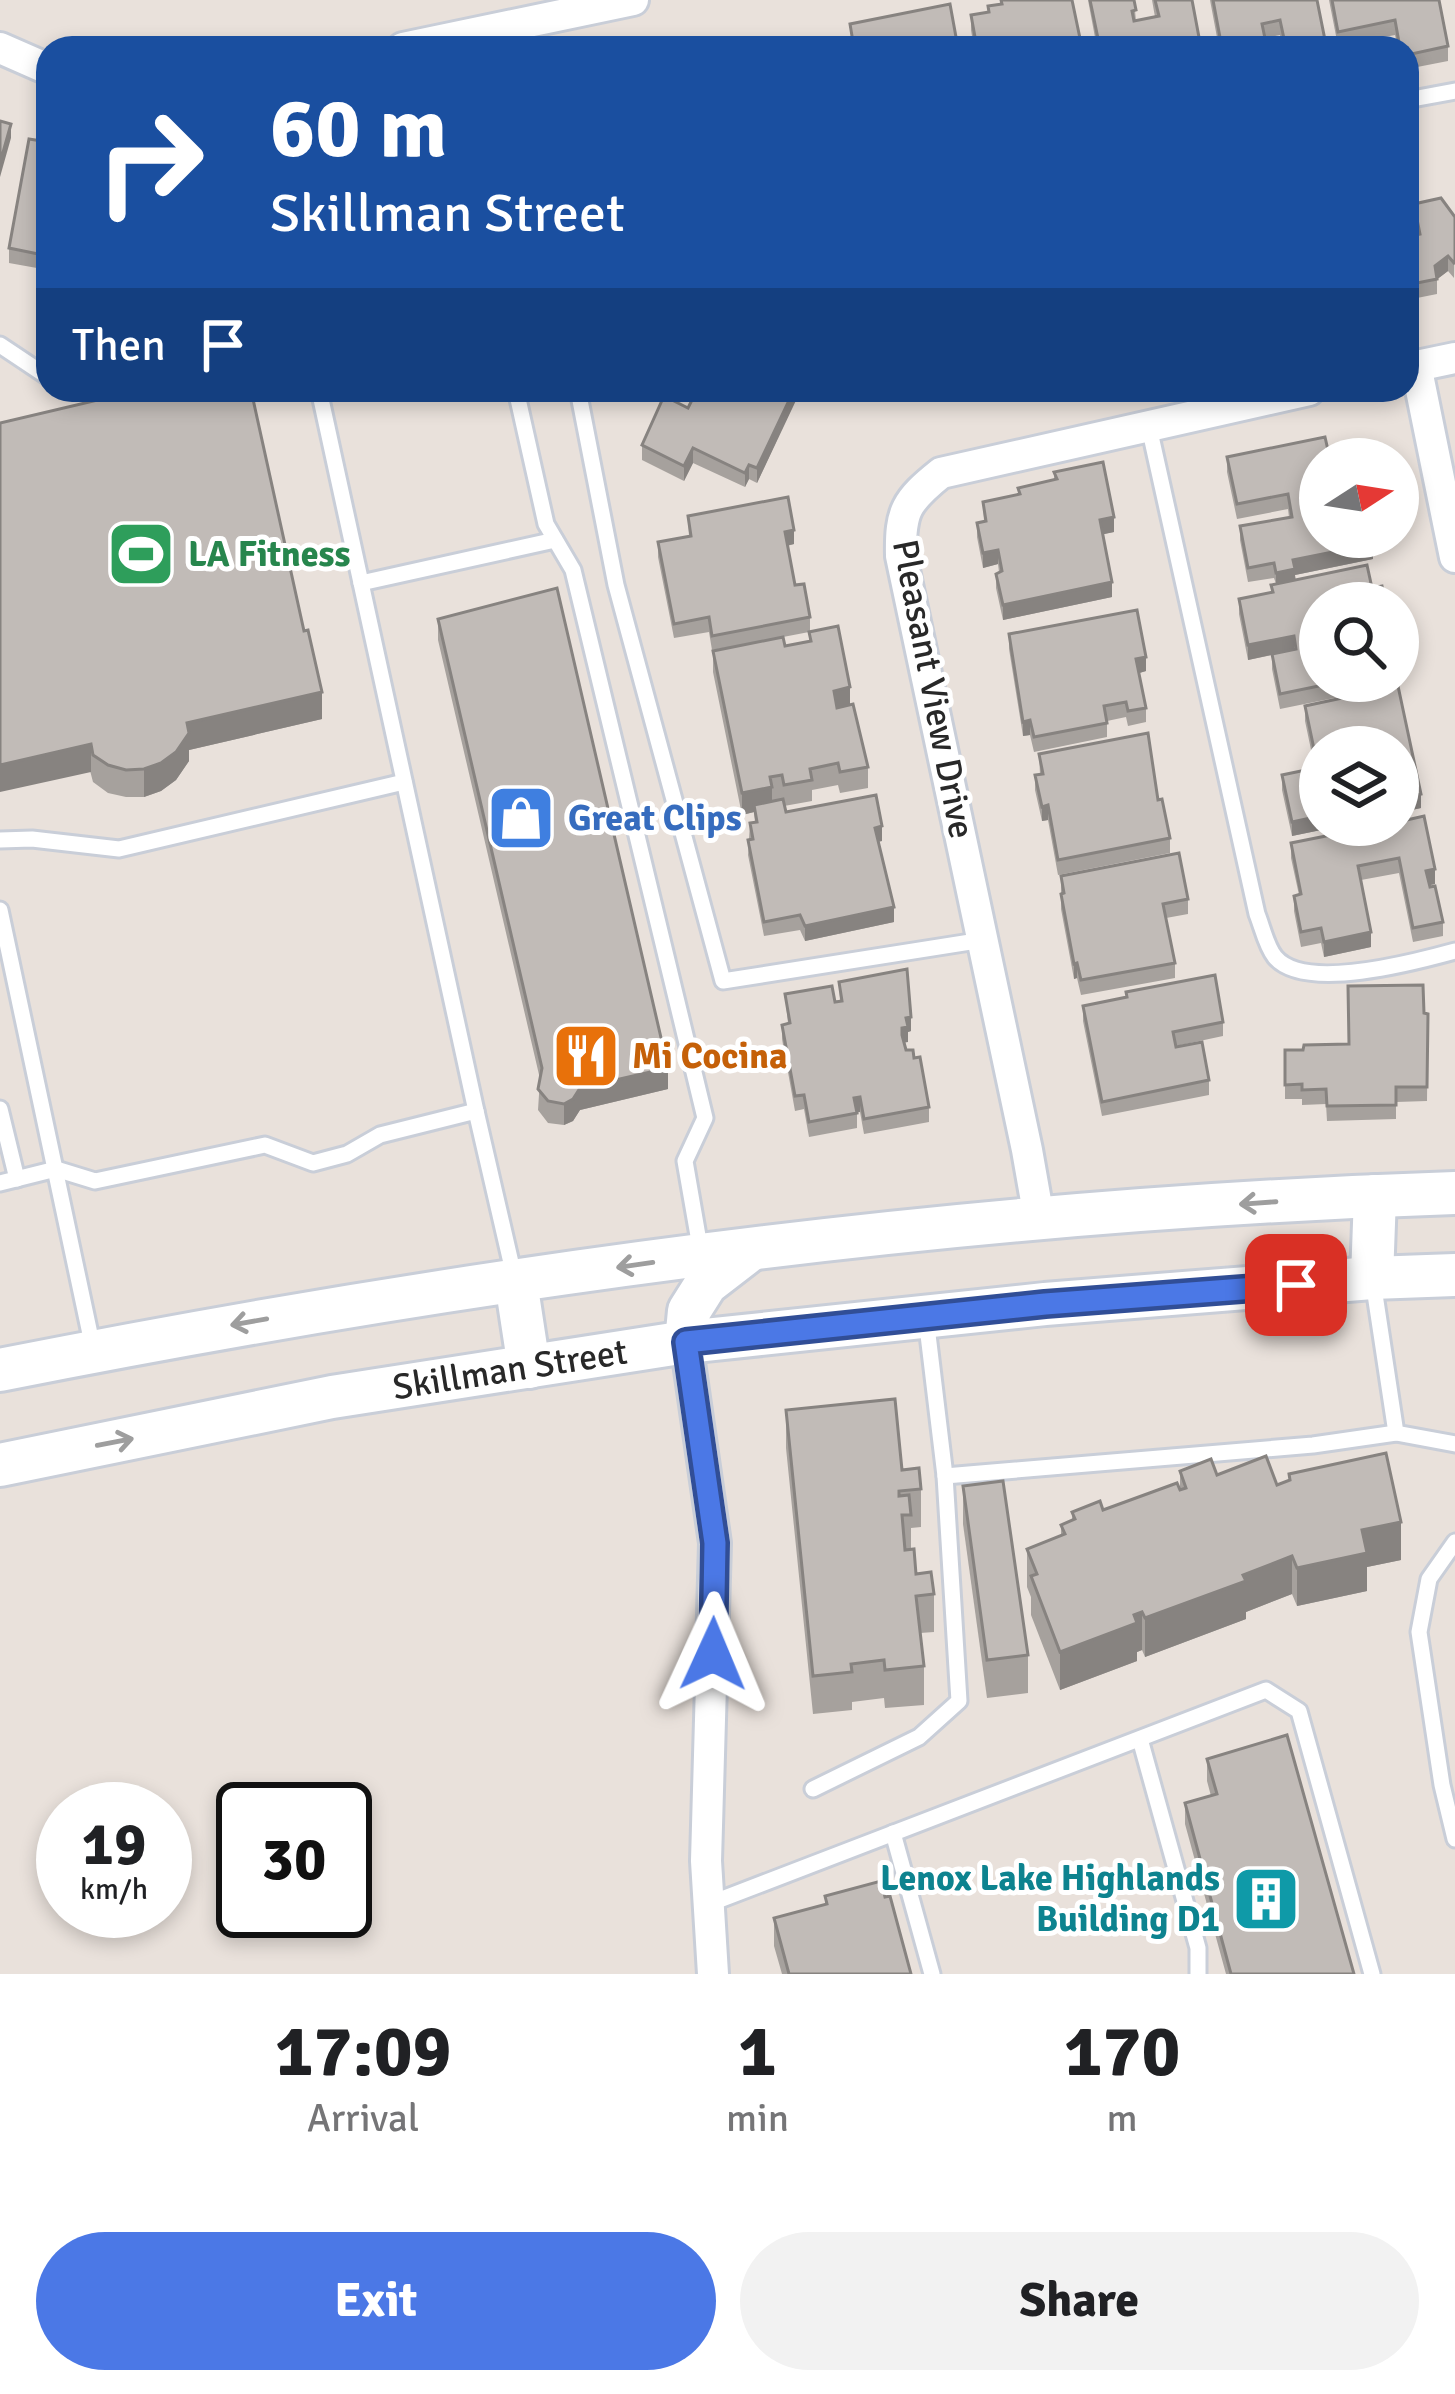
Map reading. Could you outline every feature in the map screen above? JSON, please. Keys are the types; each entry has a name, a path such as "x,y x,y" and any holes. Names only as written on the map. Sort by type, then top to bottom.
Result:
{"main road":[{"path":"0,1370 252,1322 751,1249 1039,1218 1455,1193"},
{"path":"1372,1278 1375,1196"},
{"path":"686,1342 689,1312 706,1284 751,1249"},
{"name":"Skillman Street","path":"0,1465 332,1397 686,1342 1045,1304 1455,1275"},
{"path":"516,1282 529,1367"}],"street":[{"path":"460,36 633,0"},
{"path":"0,49 36,64"},
{"path":"1419,365 1455,358"},
{"path":"1419,397 1455,557"},
{"name":"Pleasant View Drive","path":"1039,1218 901,556 901,526 913,495 941,473 1257,402"},
{"path":"686,1342 715,1543 706,1861 713,1974"}],"lane":[{"path":"1419,98 1455,91"},
{"path":"0,345 36,369"},
{"path":"322,402 516,1282"},
{"path":"519,402 546,524 573,571 705,1118 685,1161 702,1256"},
{"path":"580,402 616,585 723,981 983,940"},
{"path":"1149,427 1257,914 1274,956 1294,971 1339,975 1455,951"},
{"path":"361,583 555,540"},
{"path":"0,841 32,838 119,849 404,782"},
{"path":"0,910 94,1351"},
{"path":"0,1109 9,1181 56,1169 95,1181 265,1145 313,1162 347,1154 380,1135 476,1111"},
{"path":"1372,1278 1396,1433"},
{"path":"813,1789 919,1737 959,1701 945,1475 926,1317"},
{"path":"945,1475 1396,1433 1455,1444"},
{"path":"1455,1542 1429,1580 1419,1631 1442,1785 1455,1839"},
{"path":"709,1904 1266,1690 1299,1711 1372,1974"},
{"path":"1140,1738 1198,1948 1198,1974"},
{"path":"893,1833 932,1974"}],"building":[{"path":"1001,0 1072,0 1080,36 975,36 971,15 1002,4"},
{"path":"1090,0 1134,0 1134,21 1159,16 1155,0 1192,0 1199,36 1098,36"},
{"path":"1213,0 1317,0 1324,36 1283,36 1280,20 1262,24 1264,36 1220,36"},
{"path":"1332,0 1439,0 1448,46 1419,52 1419,36 1398,36 1395,20 1338,32"},
{"path":"950,4 956,36 852,36 850,24"},
{"path":"0,121 11,124 0,163"},
{"path":"29,139 36,140 36,254 9,248"},
{"path":"1441,198 1455,217 1455,262 1448,256 1435,266 1437,279 1419,283 1420,234 1419,203"},
{"name":"LA Fitness","path":"89,402 254,402 322,692 187,723 189,733 176,752 144,769 108,765 93,755 91,744 0,765 0,423"},
{"path":"661,402 688,408 691,402 788,402 757,468 749,465 745,473 693,448 684,466 642,445"},
{"path":"1299,442 1299,558 1303,558 1293,560 1295,569 1276,573 1274,563 1248,568 1240,526 1292,517 1288,494 1237,504 1227,457"},
{"path":"1103,462 1114,517 1100,520 1112,582 1003,605 996,574 1002,571 998,550 983,553 977,523 986,521 983,502 1057,479 1054,472"},
{"path":"788,497 794,530 785,532 795,585 804,584 810,617 712,636 709,617 674,624 658,542 691,536 688,516"},
{"path":"1367,565 1371,582 1299,582 1299,690 1280,694 1272,654 1296,649 1294,636 1248,645 1239,599 1273,592 1271,585"},
{"path":"557,588 668,1068 580,1088 564,1104 548,1101 538,1089 542,1068 438,619"},
{"path":"1137,610 1146,657 1136,659 1146,708 1128,711 1126,702 1104,706 1107,723 1034,737 1030,720 1023,722 1009,634"},
{"path":"838,626 850,687 834,691 837,708 853,704 868,767 840,772 838,763 810,769 812,780 784,785 782,775 770,777 772,787 742,793 713,651 783,637 785,646 811,641 809,632"},
{"path":"1401,702 1407,726 1309,726 1305,706"},
{"path":"1148,733 1158,800 1162,799 1170,838 1058,860 1048,805 1042,807 1035,775 1043,774 1039,754"},
{"path":"1299,771 1299,820 1292,822 1282,775"},
{"path":"876,795 882,826 875,828 894,907 805,926 800,915 764,922 748,840 753,839 750,823 757,822 754,805 783,799 786,812"},
{"path":"1424,816 1435,869 1426,871 1430,887 1435,886 1443,922 1413,928 1399,858 1358,866 1371,932 1324,942 1321,928 1301,932 1294,896 1301,894 1291,843 1419,846 1419,817"},
{"path":"1179,853 1188,899 1163,904 1175,963 1081,980 1074,964 1061,876"},
{"path":"907,969 911,1017 906,1018 908,1027 902,1028 902,1035 906,1050 920,1057 929,1107 864,1119 860,1097 854,1098 857,1113 809,1122 804,1095 795,1096 782,1025 790,1023 785,994 832,986 835,1002 842,1001 839,982"},
{"path":"1215,975 1223,1022 1173,1032 1176,1047 1202,1042 1209,1080 1102,1102 1083,1006 1127,997 1126,992"},
{"path":"1423,985 1424,1013 1428,1014 1427,1087 1396,1087 1396,1105 1327,1106 1326,1089 1285,1085 1285,1050 1349,1044 1348,986"},
{"path":"895,1399 902,1470 919,1468 921,1489 899,1491 899,1496 909,1495 911,1515 902,1515 905,1550 914,1549 916,1574 931,1572 934,1594 916,1596 924,1666 885,1670 884,1660 851,1664 852,1672 813,1676 786,1410"},
{"path":"1386,1453 1401,1522 1362,1530 1367,1553 1297,1568 1292,1556 1243,1575 1246,1581 1145,1618 1142,1612 1134,1615 1137,1623 1060,1652 1031,1576 1037,1574 1027,1549 1065,1534 1061,1525 1075,1519 1072,1512 1100,1501 1103,1510 1177,1483 1180,1490 1186,1488 1180,1471 1211,1459 1217,1475 1266,1456 1277,1485 1290,1480 1289,1474"},
{"path":"1003,1481 1028,1655 987,1660 963,1486"},
{"name":"Lenox Lake Highlands Building D1","path":"1287,1735 1354,1974 1231,1974 1185,1803 1217,1794 1207,1759"},
{"path":"881,1881 885,1897 890,1896 911,1974 789,1974 774,1918 827,1904 825,1896"}],"place":[{"name":"LA Fitness","path":"141,554"},
{"name":"Great Clips","path":"521,818"},
{"name":"Mi Cocina","path":"586,1056"},
{"name":"Lenox Lake Highlands Building D1","path":"1266,1899"}],"route":[{"path":"713,1654 715,1543 686,1342 1045,1304 1296,1285"}]}
